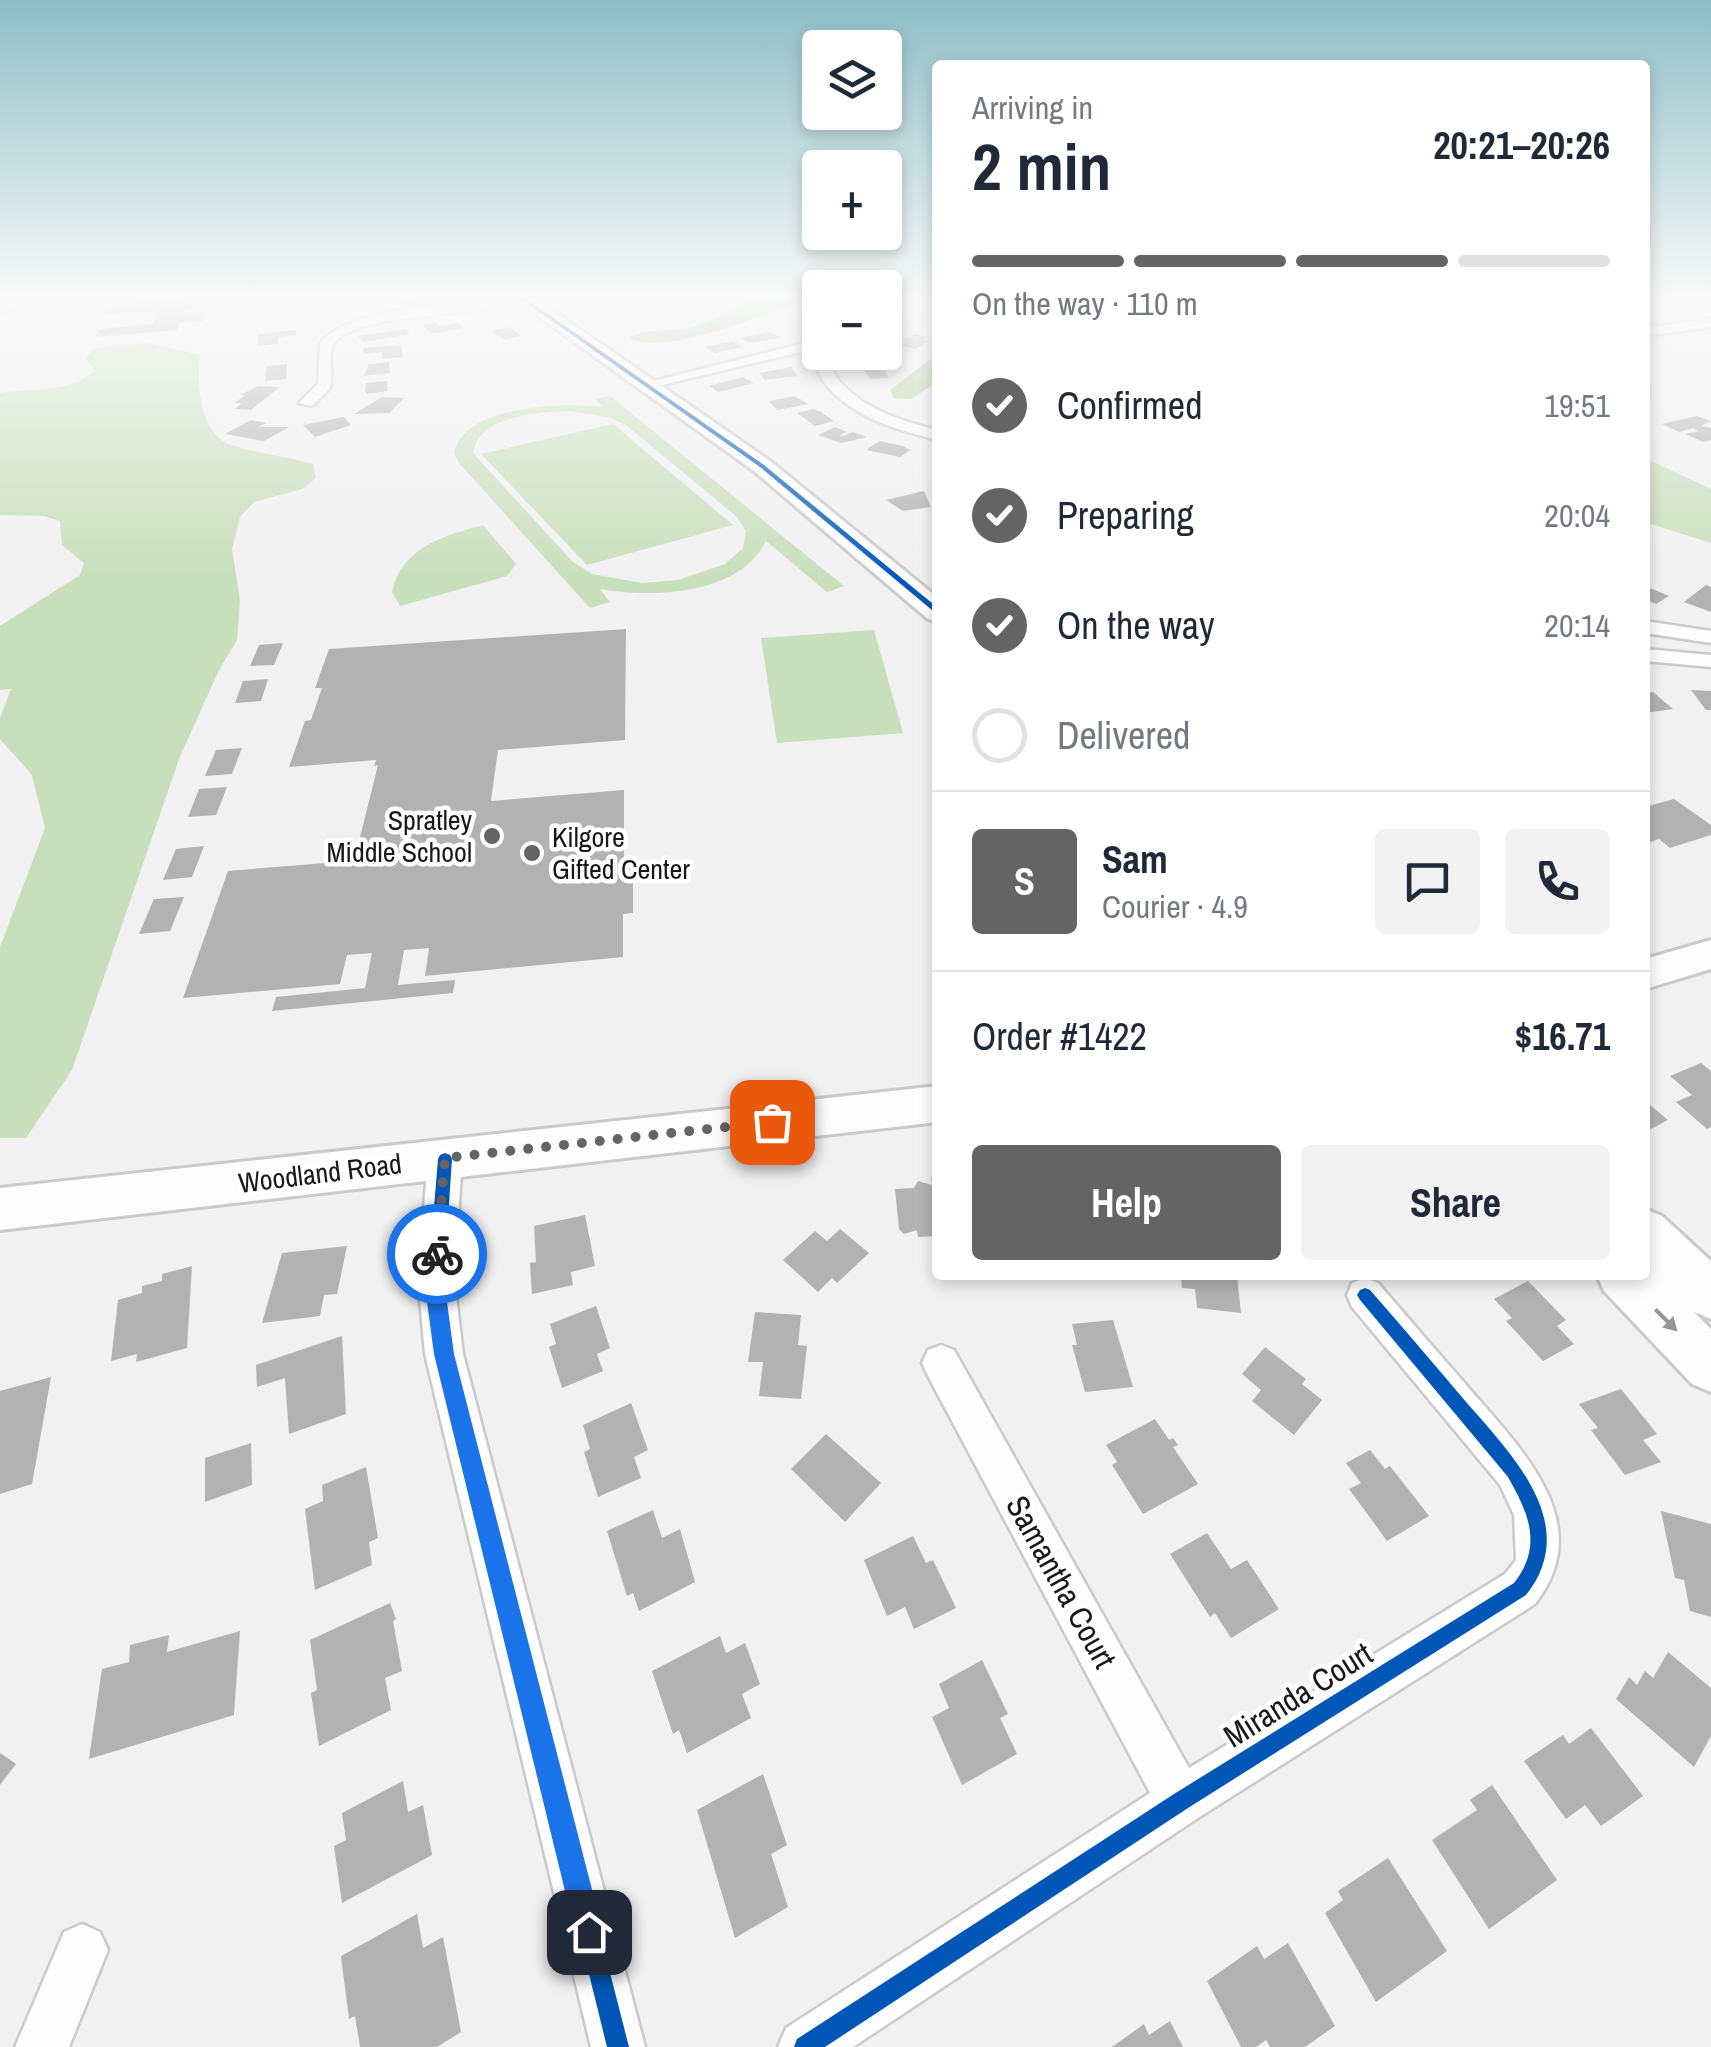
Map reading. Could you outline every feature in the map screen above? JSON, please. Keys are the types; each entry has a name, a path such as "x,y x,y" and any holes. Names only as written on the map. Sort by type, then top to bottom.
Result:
{"street":[{"path":"306,403 319,391"},
{"path":"652,391 775,476 932,609"},
{"path":"686,391 801,468"},
{"path":"841,391 857,406 904,427 932,434"},
{"path":"1650,627 1711,637"},
{"path":"1650,655 1711,661"},
{"path":"1650,972 1711,954"},
{"name":"Woodland Road","path":"0,1208 932,1105"},
{"path":"445,1158 436,1278 444,1354 618,2047"},
{"path":"1650,1236 1711,1295"},
{"path":"1627,1280 1711,1366"},
{"name":"Miranda Court","path":"806,2047 1181,1801 1532,1578 1538,1560 1536,1516 1514,1471 1365,1296"},
{"name":"Samantha Court","path":"941,1363 1181,1801"},
{"path":"42,2047 82,1950"}],"shaded area":[{"path":"200,391 205,416 217,436 235,446 313,464 316,478 302,489 254,502 240,517 232,549 240,600 237,640 218,672 179,759 72,1070 26,1138 0,1138 0,947 45,828 32,775 0,739 0,718 11,689 0,690 0,626 80,575 84,563 62,545 60,521 43,516 0,515 0,393"},
{"path":"890,391 924,391 911,399 894,398"},
{"path":"610,396 844,586 827,592 766,541 736,573 715,583 668,592 600,589 610,602 590,608 454,453 462,437 496,416 565,405 603,407 595,399","holes":["570,411 608,417 626,425 737,517 746,531 743,548 725,564 678,580 642,583 592,574 573,562 473,453 477,440 486,431 512,418"]},
{"path":"613,424 733,525 587,565 481,454"},
{"path":"1650,460 1711,489 1711,543 1650,524"},
{"path":"483,525 516,564 507,576 400,606 392,592 397,577 415,554 439,539"},
{"path":"874,630 903,733 777,743 761,638"}],"building":[{"path":"249,391 276,391 251,410 235,409 242,403 235,403 245,395 240,395"},
{"path":"794,396 809,404 777,410 769,401"},
{"path":"382,397 404,398 389,413 354,414"},
{"path":"813,409 834,421 815,426 797,413"},
{"path":"1697,416 1711,421 1701,426 1711,428 1711,440 1703,442 1685,434 1699,431 1693,428 1679,432 1662,424"},
{"path":"344,417 351,425 315,437 303,425"},
{"path":"251,420 266,423 258,427 289,427 264,441 225,434"},
{"path":"835,427 847,432 839,435 853,432 867,437 841,443 818,435"},
{"path":"880,441 910,450 900,457 866,450"},
{"path":"924,491 931,507 903,511 886,500"},
{"path":"1706,585 1711,587 1711,612 1684,602"},
{"path":"1650,588 1669,596 1656,604 1650,601"},
{"name":"Spratley Middle School","path":"626,629 625,740 498,750 491,801 624,790 624,866 633,865 633,913 623,914 623,957 425,976 429,948 404,950 398,985 455,980 453,993 272,1011 276,997 365,988 372,953 347,955 340,984 183,998 228,871 350,861 356,853 378,765 374,766 376,760 289,767 322,688 315,688 329,649"},
{"path":"283,643 274,665 250,666 259,645"},
{"path":"268,679 261,701 235,703 243,681"},
{"path":"1691,690 1711,691 1711,710 1706,710"},
{"path":"1653,692 1673,709 1650,712"},
{"path":"242,748 232,774 205,776 216,750"},
{"path":"227,787 216,815 188,817 199,789"},
{"path":"1674,799 1711,825 1711,835 1670,848 1659,839 1650,842 1650,806"},
{"path":"204,846 192,877 163,880 176,849"},
{"path":"184,897 170,931 139,934 154,899"},
{"path":"1701,1063 1711,1071 1711,1127 1707,1129 1676,1102 1692,1095 1670,1076"},
{"path":"1650,1105 1668,1120 1650,1129"},
{"path":"918,1181 932,1185 932,1236 918,1237 917,1230 904,1234 899,1229 895,1189 914,1188"},
{"path":"585,1215 595,1266 571,1272 573,1285 532,1294 530,1263 536,1262 534,1226"},
{"path":"840,1229 869,1253 837,1283 832,1278 818,1292 783,1260 815,1231 827,1241"},
{"path":"347,1246 337,1294 324,1295 320,1316 262,1323 282,1253"},
{"path":"192,1266 187,1348 136,1362 137,1354 111,1361 118,1300 142,1293 142,1286 162,1281 162,1274"},
{"path":"1181,1280 1238,1280 1241,1313 1197,1308 1195,1289 1182,1288"},
{"path":"1528,1281 1566,1320 1557,1326 1574,1344 1543,1361 1506,1321 1512,1318 1494,1299"},
{"path":"596,1306 610,1348 597,1354 603,1371 562,1388 549,1347 556,1344 550,1324"},
{"path":"755,1312 801,1315 798,1345 807,1346 801,1399 759,1396 763,1362 748,1362"},
{"path":"1113,1320 1133,1387 1085,1392 1072,1345 1077,1345 1072,1324"},
{"path":"342,1336 346,1414 289,1434 285,1378 257,1387 256,1365"},
{"path":"1265,1347 1306,1379 1302,1384 1322,1400 1294,1435 1252,1401 1261,1390 1242,1374"},
{"path":"51,1377 32,1484 0,1494 0,1391"},
{"path":"1621,1389 1657,1434 1643,1440 1661,1462 1625,1475 1591,1430 1598,1428 1579,1404"},
{"path":"631,1403 648,1450 634,1457 641,1478 598,1497 584,1452 590,1449 583,1425"},
{"path":"1155,1419 1169,1440 1173,1438 1178,1445 1173,1447 1198,1484 1143,1514 1112,1465 1117,1462 1106,1445"},
{"path":"826,1434 881,1483 845,1522 791,1469"},
{"path":"251,1443 252,1485 205,1502 205,1458"},
{"path":"1370,1450 1385,1469 1390,1466 1429,1516 1387,1541 1349,1489 1361,1483 1346,1463"},
{"path":"366,1467 378,1538 369,1542 372,1565 315,1590 305,1509 323,1501 322,1485"},
{"path":"653,1510 662,1538 680,1529 695,1582 639,1611 633,1593 627,1596 607,1531"},
{"path":"1661,1511 1711,1524 1711,1617 1690,1611 1684,1580 1675,1578"},
{"path":"1207,1533 1231,1569 1247,1560 1279,1609 1231,1638 1215,1613 1210,1617 1170,1554"},
{"path":"913,1536 926,1563 933,1560 956,1608 914,1629 905,1607 887,1616 864,1560"},
{"path":"390,1603 396,1619 393,1621 402,1671 385,1678 391,1710 319,1746 311,1693 317,1690 310,1640"},
{"path":"240,1631 234,1715 89,1759 102,1669 129,1662 130,1645 169,1635 167,1652"},
{"path":"720,1636 726,1653 745,1643 760,1684 742,1694 751,1718 687,1753 679,1730 673,1734 652,1671"},
{"path":"1668,1652 1711,1688 1711,1736 1694,1767 1616,1699 1629,1677 1637,1685 1645,1671 1653,1678"},
{"path":"982,1660 1008,1714 1000,1718 1017,1754 962,1785 932,1717 949,1708 939,1684"},
{"path":"1591,1728 1643,1796 1601,1826 1585,1805 1566,1819 1524,1761 1563,1735 1569,1744"},
{"path":"0,1753 16,1764 0,1785"},
{"path":"763,1774 787,1845 771,1854 788,1907 735,1938 697,1810"},
{"path":"403,1781 408,1812 423,1805 432,1855 342,1903 334,1846 346,1840 342,1813"},
{"path":"1492,1785 1557,1880 1489,1929 1432,1840 1477,1810 1470,1800"},
{"path":"1388,1858 1447,1951 1376,2002 1325,1913 1343,1900 1338,1891"},
{"path":"417,1914 423,1948 443,1937 461,2032 437,2047 360,2047 355,2016 349,2019 341,1956"},
{"path":"1288,1943 1335,2026 1305,2047 1270,2047 1266,2040 1256,2047 1241,2047 1207,1981 1257,1946 1264,1959"},
{"path":"1170,2021 1183,2047 1112,2047 1144,2024 1149,2035"}],"cycle path":[{"path":"654,391 762,466 932,608"},
{"path":"445,1159 436,1279 444,1354 618,2047"},
{"path":"805,2047 1181,1801 1520,1589 1531,1576 1537,1561 1538,1531 1535,1515 1514,1471 1365,1295"}],"way so far":[{"path":"437,1254 445,1158 772,1122"}],"place":[{"name":"Spratley Middle School","path":"492,836"},
{"name":"Kilgore Gifted Center","path":"532,853"}],"route":[{"path":"437,1254 437,1302 444,1354 589,1932"}]}
